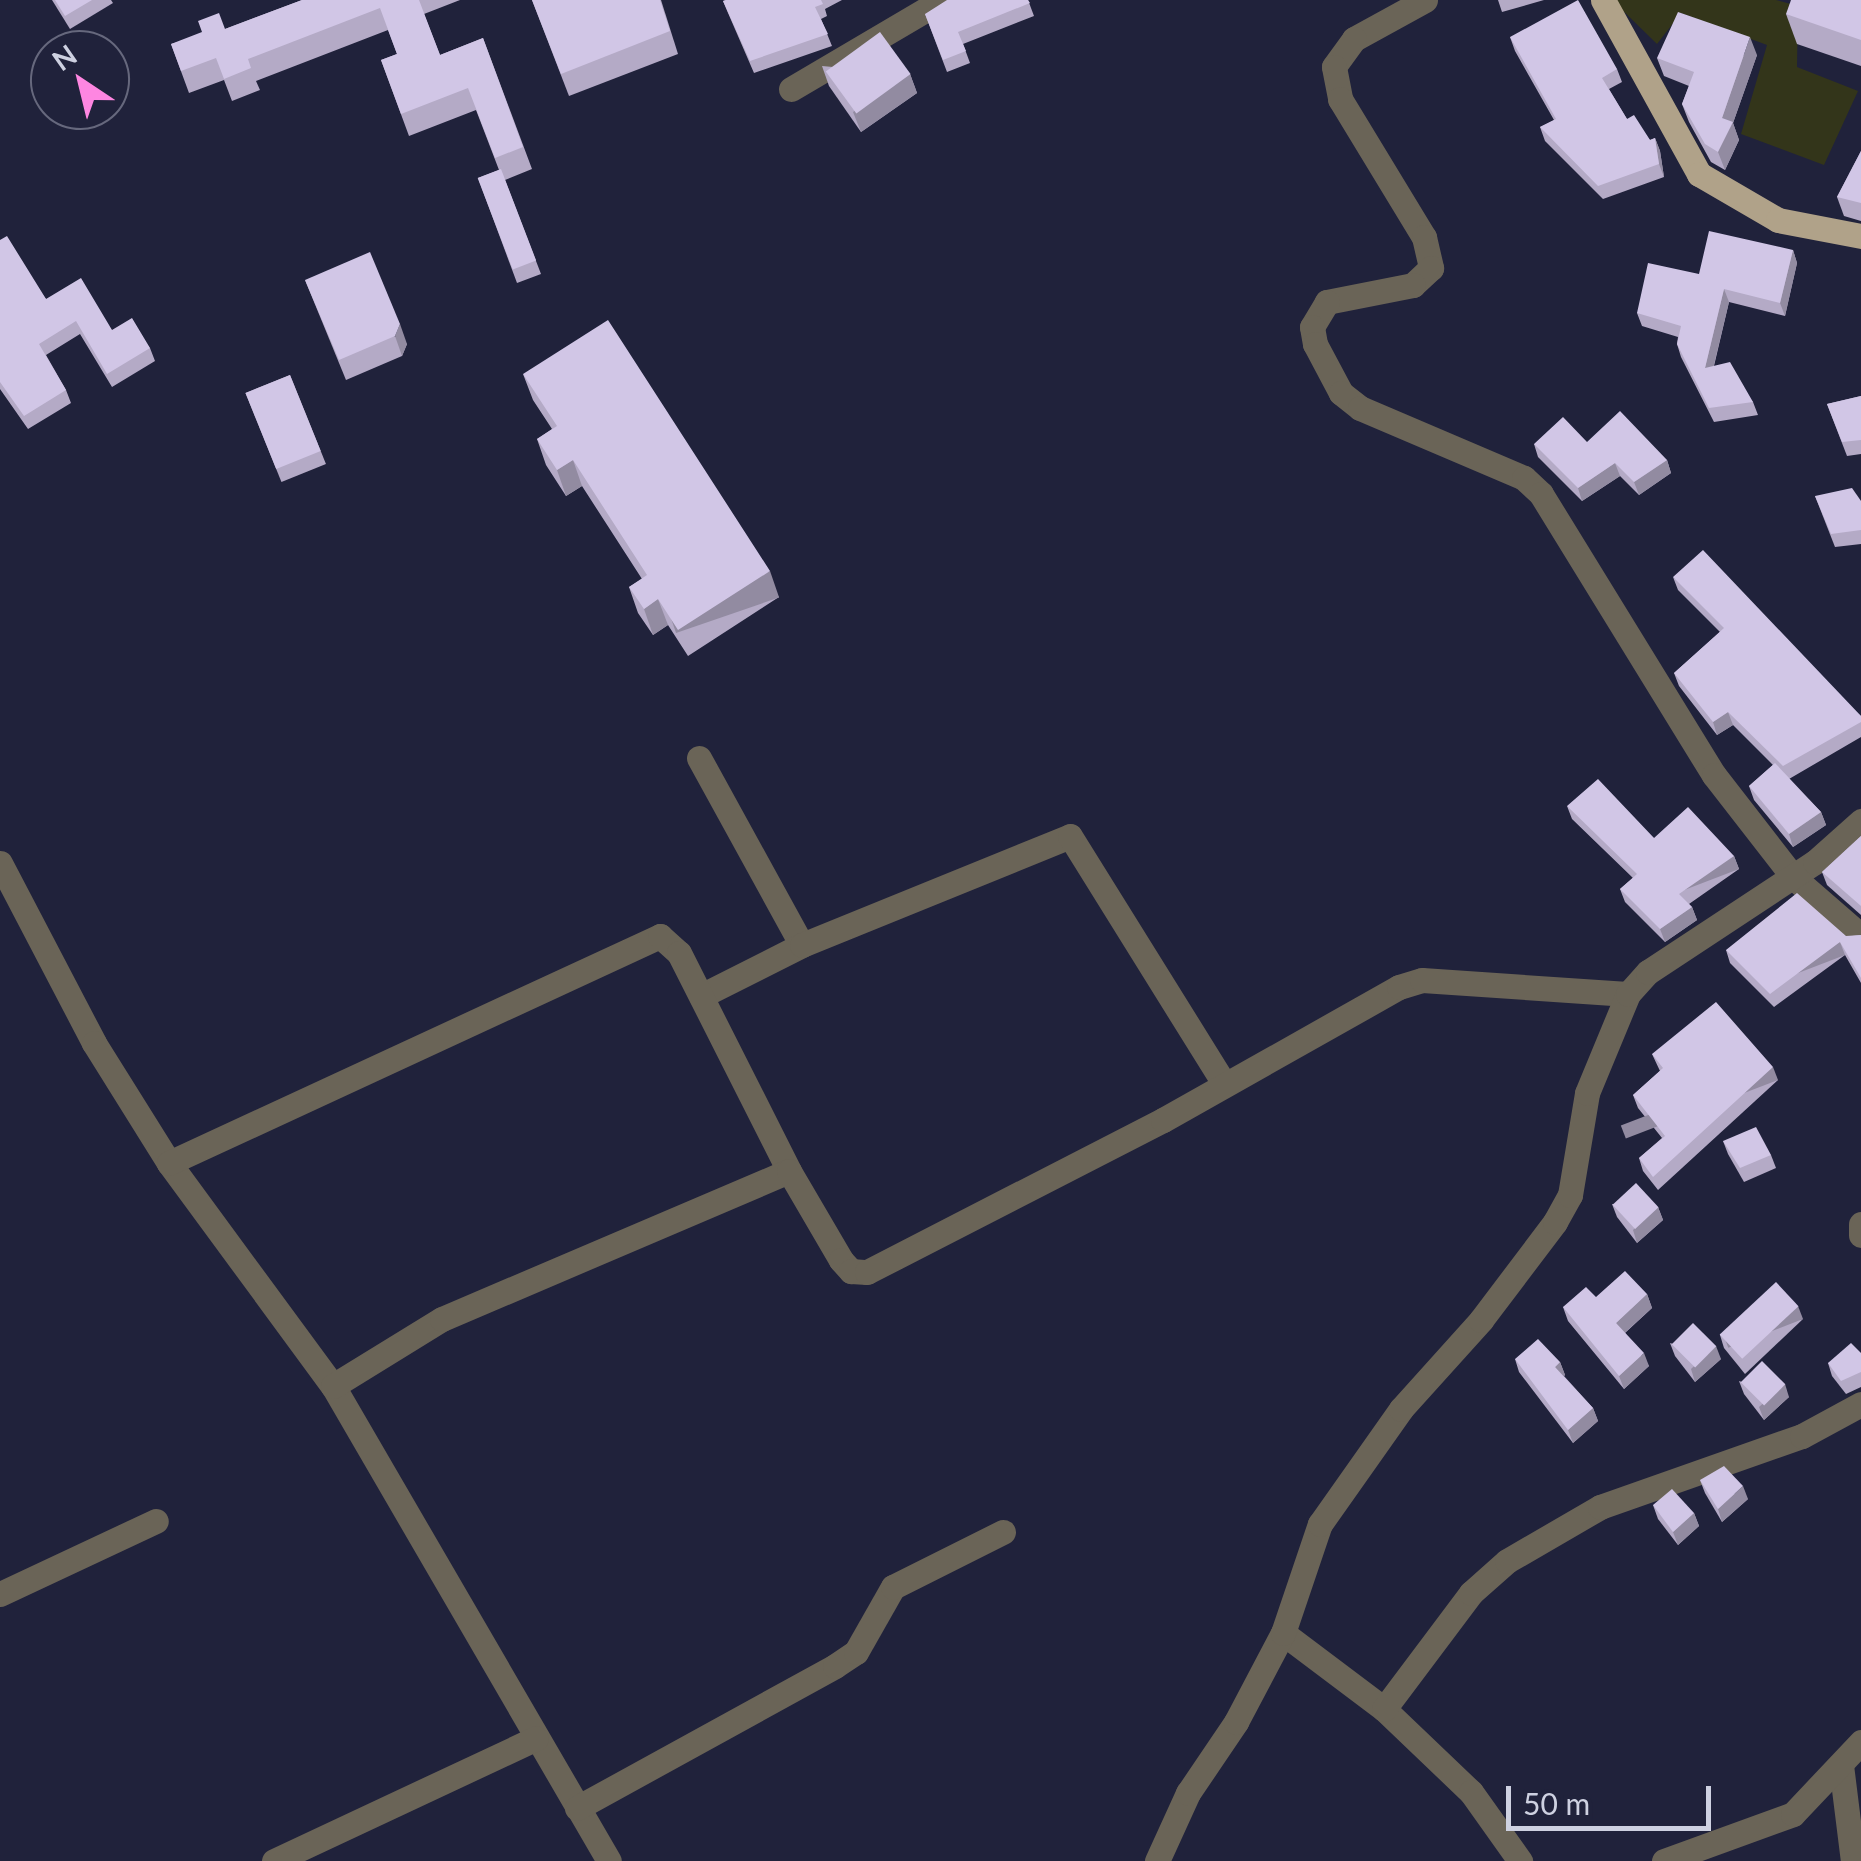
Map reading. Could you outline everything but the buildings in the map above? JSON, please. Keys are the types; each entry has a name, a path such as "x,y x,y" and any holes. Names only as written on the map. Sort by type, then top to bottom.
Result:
{"main road":[{"path":"1603,0 1699,174 1778,220 1861,236"}],"street":[{"path":"791,89 942,0"},
{"path":"1425,0 1354,39 1334,67 1340,100 1424,236 1431,268 1414,285 1328,302 1312,327 1315,344 1341,393 1360,408 1524,478 1542,494 1714,775 1793,877 1861,936"},
{"path":"699,758 802,945"},
{"path":"1157,1861 1188,1793 1236,1722 1283,1633 1320,1524 1356,1470 1556,1222 1570,1195 1587,1093 1628,994 1648,972 1793,877 1861,821"},
{"path":"701,996 802,945 1070,836 1225,1085"},
{"path":"0,863 94,1043 169,1162 333,1386 609,1861"},
{"path":"169,1162 422,1050 642,938 671,942 789,1171 841,1260 851,1271 867,1272 1422,980 1628,994"},
{"path":"333,1386 442,1319 789,1171"},
{"path":"1861,1224 1861,1235"},
{"path":"1384,1708 1471,1592 1506,1561 1600,1507 1802,1436 1861,1404"},
{"path":"0,1594 156,1521"},
{"path":"577,1808 836,1666 856,1652 893,1587 1003,1532"},
{"path":"1283,1633 1384,1708 1471,1792 1520,1861"},
{"path":"274,1861 536,1738"},
{"path":"1664,1861 1793,1814 1861,1742"},
{"path":"1841,1765 1852,1861"}],"green space":[{"path":"1612,0 1776,0 1798,6 1797,67 1858,91 1824,165 1741,134 1767,45 1681,13 1657,44"}]}
